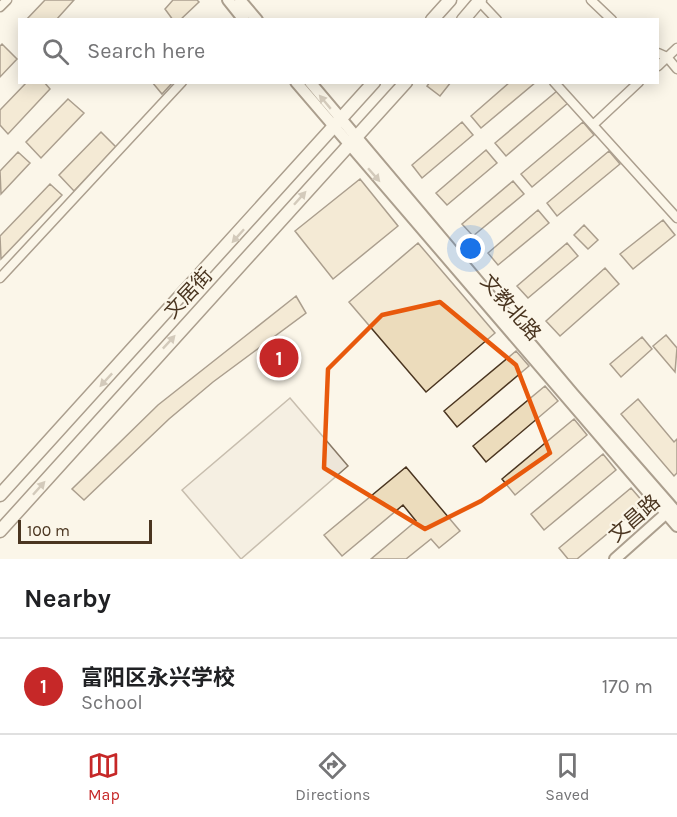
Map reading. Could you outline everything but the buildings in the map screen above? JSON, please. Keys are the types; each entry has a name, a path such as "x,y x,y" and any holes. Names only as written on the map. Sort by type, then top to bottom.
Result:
{"main road":[{"path":"434,18 450,0"},
{"path":"465,18 480,0"},
{"name":"文居街","path":"0,495 338,125 372,84"},
{"name":"文居街","path":"0,531 404,84"}],"street":[{"path":"0,7 7,0"},
{"path":"228,0 241,18"},
{"path":"240,0 254,18"},
{"path":"480,0 494,18"},
{"path":"591,0 610,18"},
{"path":"659,64 677,48"},
{"path":"659,54 667,57 677,69"},
{"path":"0,278 180,84"},
{"name":"文教北路","path":"298,84 338,125 673,510 677,526"},
{"name":"文教北路","path":"311,84 338,125"},
{"path":"556,84 677,218"},
{"path":"592,125 637,84"},
{"name":"文昌路","path":"615,559 673,510"}],"highlighted area":[{"path":"440,302 516,365 550,453 481,501 425,529 324,468 328,369 382,315"}],"shaded area":[{"path":"290,398 348,466 241,559 182,490"}],"place":[{"name":"富阳区永兴学校","path":"279,358"}]}
